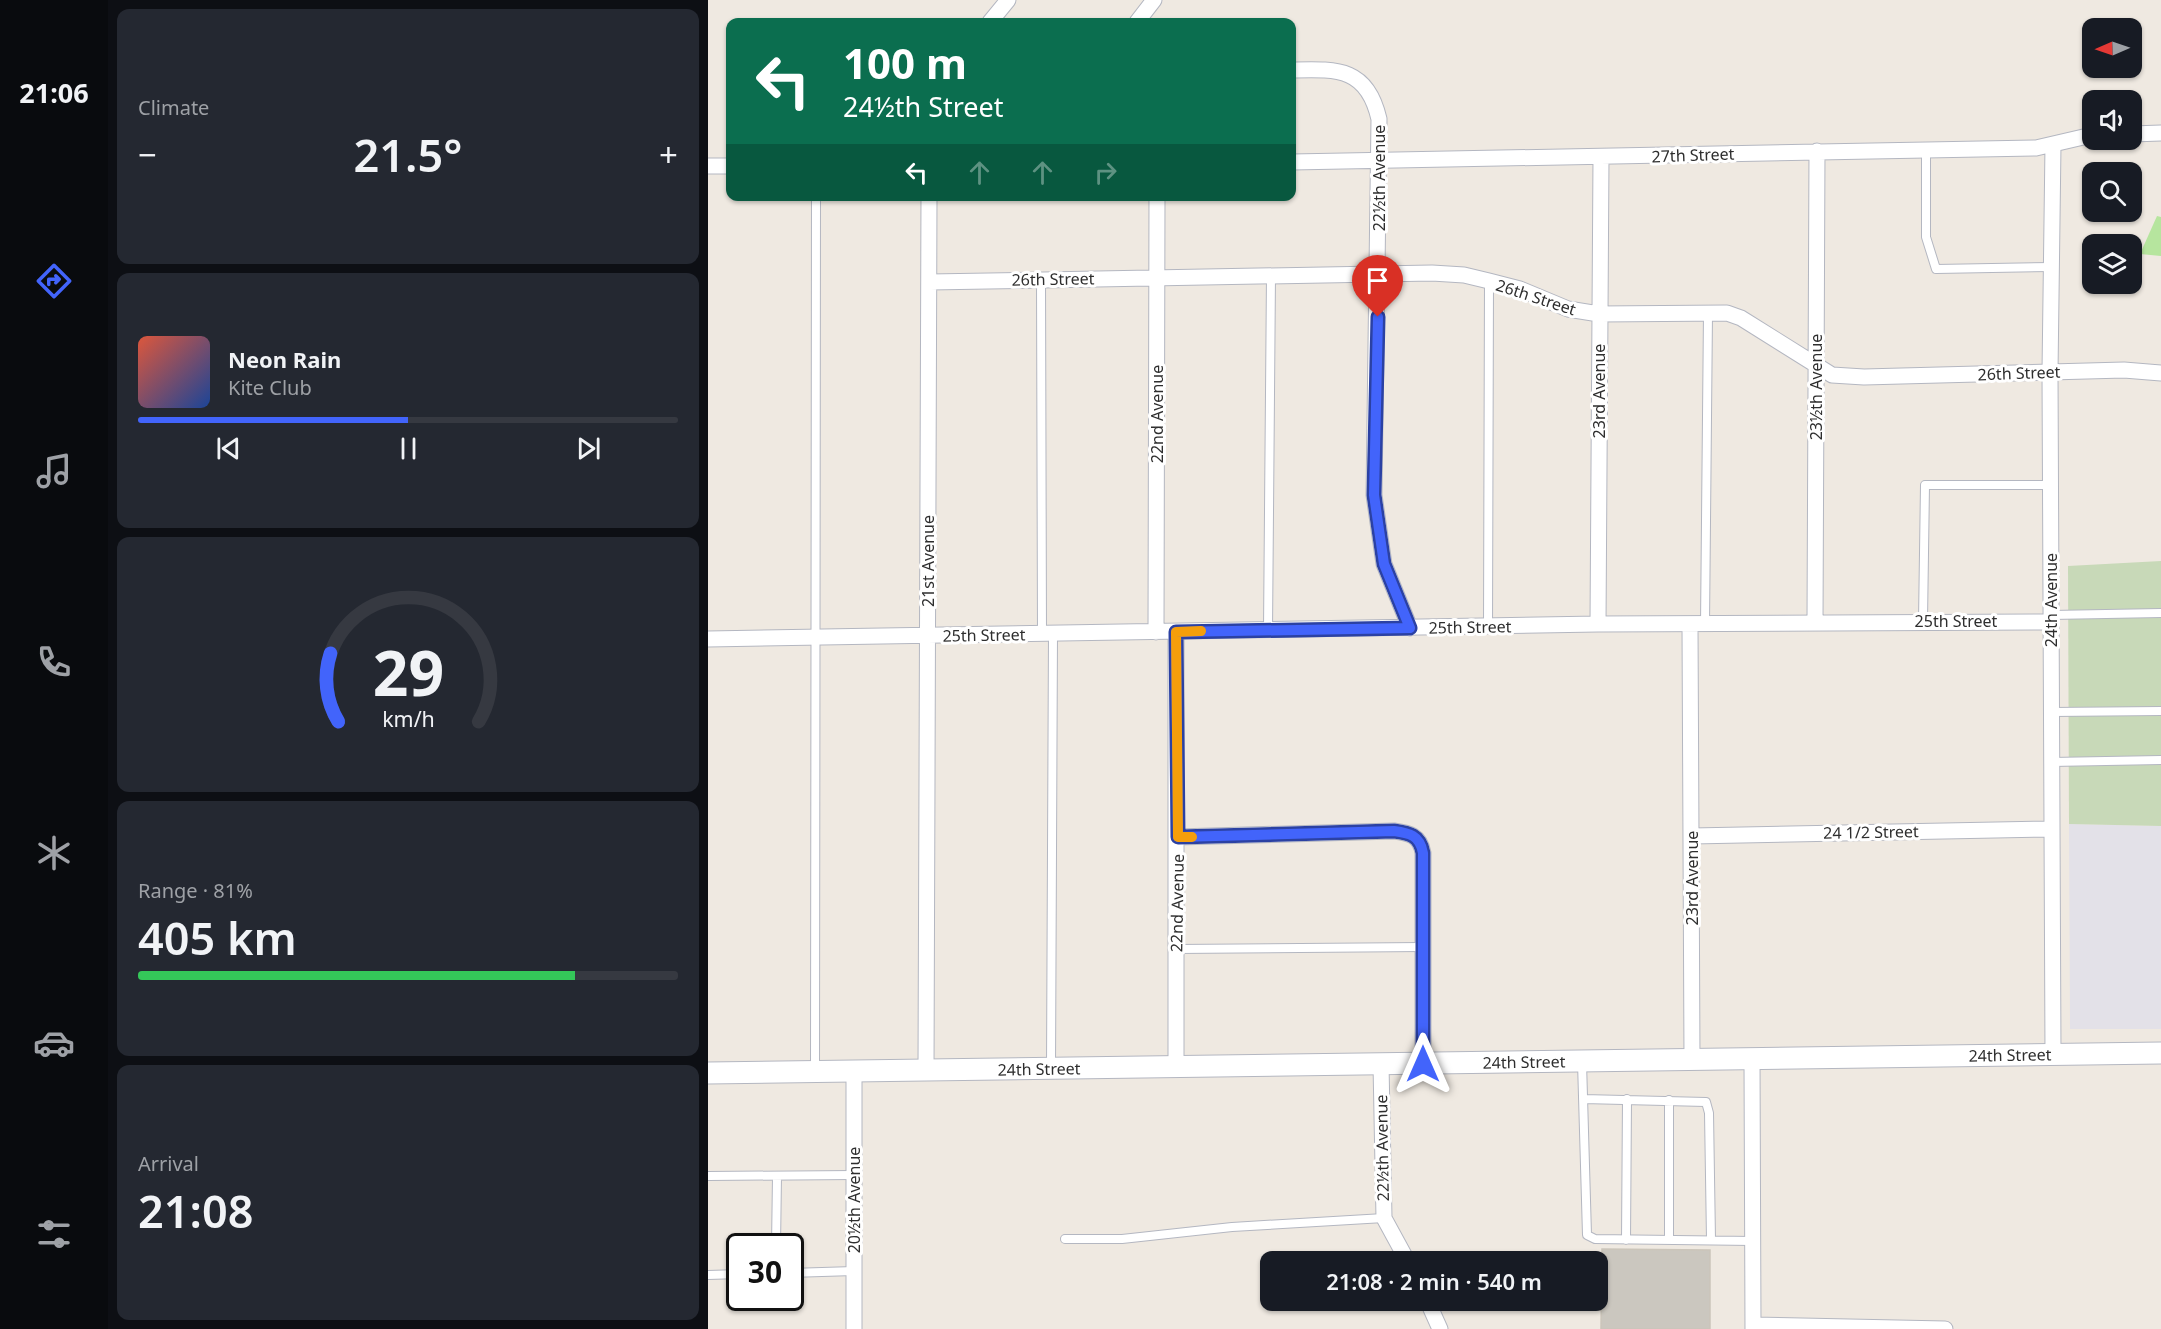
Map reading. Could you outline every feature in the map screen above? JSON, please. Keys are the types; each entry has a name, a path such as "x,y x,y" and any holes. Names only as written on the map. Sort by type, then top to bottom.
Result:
{"street":[{"path":"993,18 1008,0"},
{"path":"1140,18 1154,0"},
{"name":"22½th Avenue","path":"1296,70 1329,69 1356,77 1375,101 1379,119 1379,272 1374,495 1384,564 1410,628"},
{"path":"2142,134 2161,133"},
{"name":"27th Street","path":"1296,162 1602,158 1817,151 2036,148 2082,138"},
{"name":"24th Avenue","path":"2053,145 2050,372 2053,1055"},
{"name":"23½th Avenue","path":"1815,622 1817,151"},
{"name":"23rd Avenue","path":"1598,624 1602,158"},
{"path":"708,166 726,166"},
{"name":"21st Avenue","path":"926,1070 929,201"},
{"name":"22nd Avenue","path":"1156,632 1158,201"},
{"name":"26th Street","path":"930,282 1157,279 1379,272 1464,275 1520,289 1568,309 1599,314 1708,311 1727,313 1741,318 1816,367 1832,375 1844,377 2124,370 2161,374"},
{"name":"25th Street","path":"708,639 2051,619"},
{"name":"23rd Avenue","path":"1692,1060 1692,836 1698,625"},
{"name":"22nd Avenue","path":"1176,632 1178,837 1176,1067"},
{"name":"24 1/2 Street","path":"1692,836 2051,829"},
{"path":"1178,837 1394,831 1412,834 1422,845 1423,853 1423,1064"},
{"name":"24th Street","path":"708,1073 2161,1053"},
{"path":"1752,1059 1753,1327 1945,1329"},
{"name":"22½th Avenue","path":"1381,1064 1384,1218 1402,1251"},
{"name":"20½th Avenue","path":"854,1071 854,1329"},
{"path":"1431,1311 1438,1329"}],"lane":[{"path":"1926,149 1926,237 1936,269 2052,267"},
{"path":"815,1072 816,201"},
{"path":"1268,630 1271,275"},
{"path":"1041,279 1048,634 1052,1069"},
{"path":"1488,281 1488,627"},
{"path":"1698,625 1708,311"},
{"path":"1923,621 1925,485 2051,485"},
{"path":"2051,619 2161,613"},
{"path":"2051,712 2161,711"},
{"path":"2051,762 2161,760"},
{"path":"1176,949 1423,947"},
{"path":"1582,1061 1585,1230 1587,1235 1595,1239 1753,1240"},
{"path":"1583,1099 1702,1100 1708,1107 1711,1240"},
{"path":"1626,1239 1627,1099"},
{"path":"1669,1100 1669,1240"},
{"path":"708,1176 854,1174"},
{"path":"776,1233 777,1176"},
{"path":"1065,1239 1122,1239 1232,1227 1384,1218"},
{"path":"804,1273 854,1271"},
{"path":"708,1275 726,1274"}],"shaded area":[{"path":"2069,824 2161,826 2161,1029 2070,1029"}],"green space":[{"path":"2157,216 2161,217 2161,256 2142,254"},
{"path":"2161,561 2161,826 2069,824 2068,566"}],"building":[{"path":"1602,1249 1710,1250 1710,1329 1601,1329 1601,1311 1608,1311 1608,1251 1602,1251"}],"slow traffic":[{"path":"1192,837 1178,837 1176,632 1201,631"}],"route":[{"path":"1378,317 1374,495 1384,564 1410,628 1176,632 1178,837 1342,835 1394,831 1406,832 1417,838 1422,845 1423,853 1423,1064"}]}
